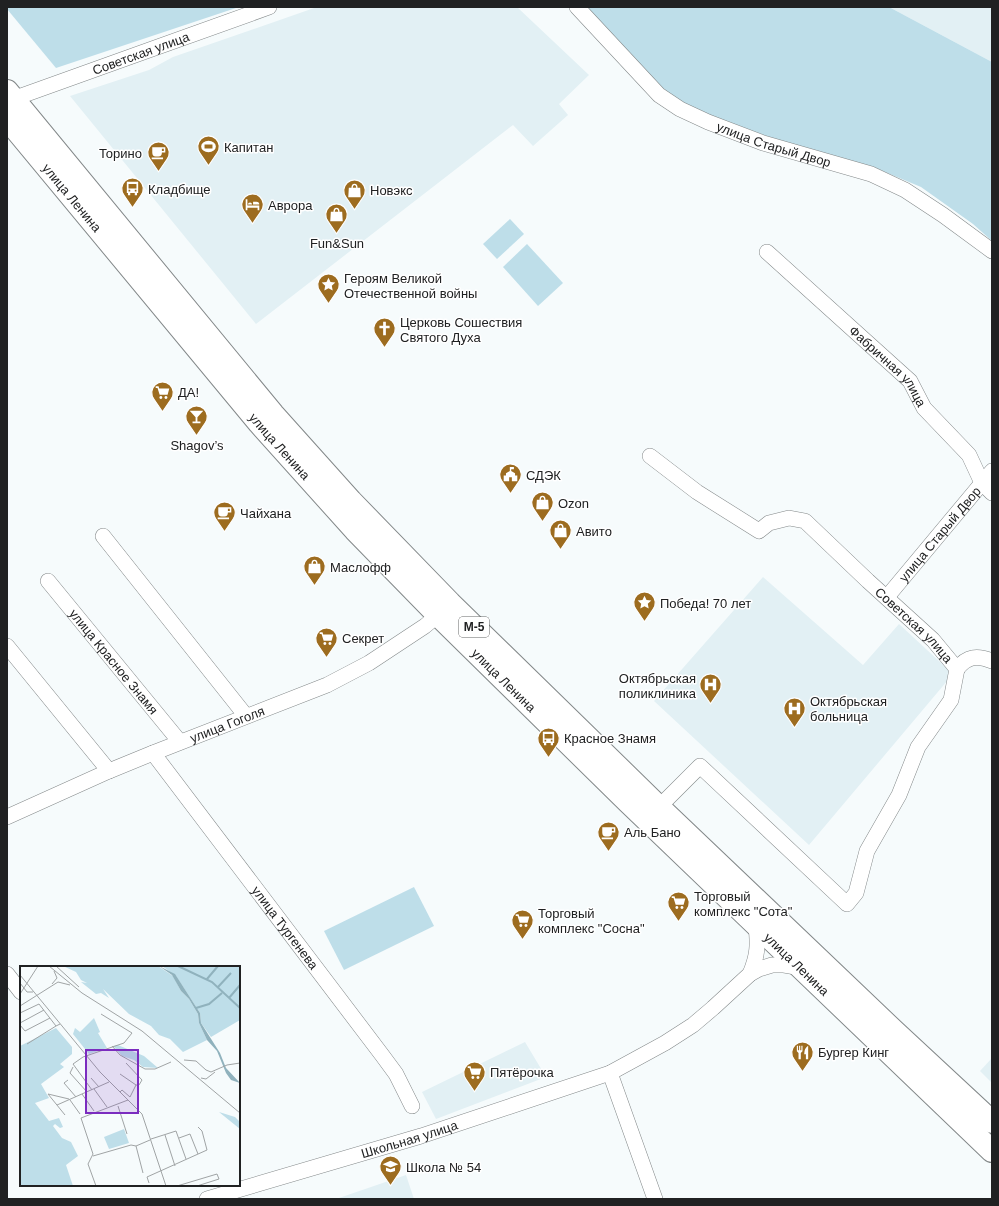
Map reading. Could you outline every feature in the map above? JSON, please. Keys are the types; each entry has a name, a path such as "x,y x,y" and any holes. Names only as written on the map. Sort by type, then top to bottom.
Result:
{"main road":[{"name":"улица Ленина","path":"9,102 259,423 354,530 628,802 992,1151"},
{"name":"улица Ленина","path":"9,102 268,408 351,501 450,604 659,807 894,1031 992,1122"}],"street":[{"name":"Советская улица","path":"9,102 122,59 269,7"},
{"name":"улица Старый Двор","path":"577,7 659,95 680,109 708,122 763,143 871,174 905,190 943,215 992,251"},
{"name":"Фабричная улица","path":"766,252 910,381 924,408 970,456 987,488"},
{"name":"Советская улица","path":"650,456 697,492 759,531 769,523 789,518 805,521 933,640 957,669 951,700 918,747 899,795 867,851 856,893 846,904 700,766 659,807"},
{"name":"улица Старый Двор","path":"887,597 987,488 992,471"},
{"path":"103,536 246,716"},
{"name":"улица Красное Знамя","path":"48,581 180,742"},
{"name":"улица Гоголя","path":"9,812 180,742 327,685 369,663 425,626 438,615"},
{"path":"7,646 109,771"},
{"path":"957,669 962,662 970,657 984,658 992,661"},
{"name":"улица Тургенева","path":"153,753 396,1074 412,1106"},
{"name":"Школьная улица","path":"750,974 755,963 757,951 756,925"},
{"name":"Школьная улица","path":"207,1199 421,1136 610,1073 665,1043 693,1025 750,974 759,969 772,965 802,968"},
{"path":"7,974 20,991"},
{"path":"610,1073 654,1199"}],"shaded area":[{"path":"7,7 239,7 56,68 7,9"},
{"path":"317,7 517,7 589,75 559,104 568,115 533,146 513,125 256,324 70,96 149,70 173,57"},
{"path":"587,7 889,7 992,62 992,241 973,224 921,187 873,167 755,138 657,90"},
{"path":"889,7 992,7 992,62"},
{"path":"510,219 524,234 497,259 483,244"},
{"path":"527,244 563,283 538,306 503,267"},
{"name":"Октябрьская больница","path":"763,577 863,665 899,624 953,674 809,845 654,701"},
{"path":"414,887 434,926 344,970 324,931"},
{"path":"525,1042 546,1077 436,1119 422,1092"},
{"path":"992,1058 992,1083 980,1071"},
{"name":"Школа № 54","path":"406,1175 414,1199 336,1199"}],"place":[{"name":"Капитан","path":"209,166"},
{"name":"Торино","path":"158,172"},
{"name":"Кладбище","path":"133,208"},
{"name":"Новэкс","path":"354,210"},
{"name":"Аврора","path":"253,224"},
{"name":"Fun&Sun","path":"337,234"},
{"name":"Героям Великой Отечественной войны","path":"329,304"},
{"name":"Церковь Сошествия Святого Духа","path":"384,348"},
{"name":"ДА!","path":"163,412"},
{"name":"Shagov’s","path":"197,436"},
{"name":"СДЭК","path":"510,494"},
{"name":"Ozon","path":"543,522"},
{"name":"Чайхана","path":"225,532"},
{"name":"Авито","path":"561,550"},
{"name":"Маслофф","path":"315,586"},
{"name":"Победа! 70 лет","path":"645,622"},
{"name":"Секрет","path":"326,658"},
{"name":"Октябрьская поликлиника","path":"711,704"},
{"name":"Октябрьская больница","path":"795,728"},
{"name":"Красное Знамя","path":"548,758"},
{"name":"Аль Бано","path":"608,852"},
{"name":"Торговый комплекс \"Сота\"","path":"678,922"},
{"name":"Торговый комплекс \"Сосна\"","path":"523,940"},
{"name":"Бургер Кинг","path":"803,1072"},
{"name":"Пятёрочка","path":"474,1092"},
{"name":"Школа № 54","path":"390,1186"}]}
